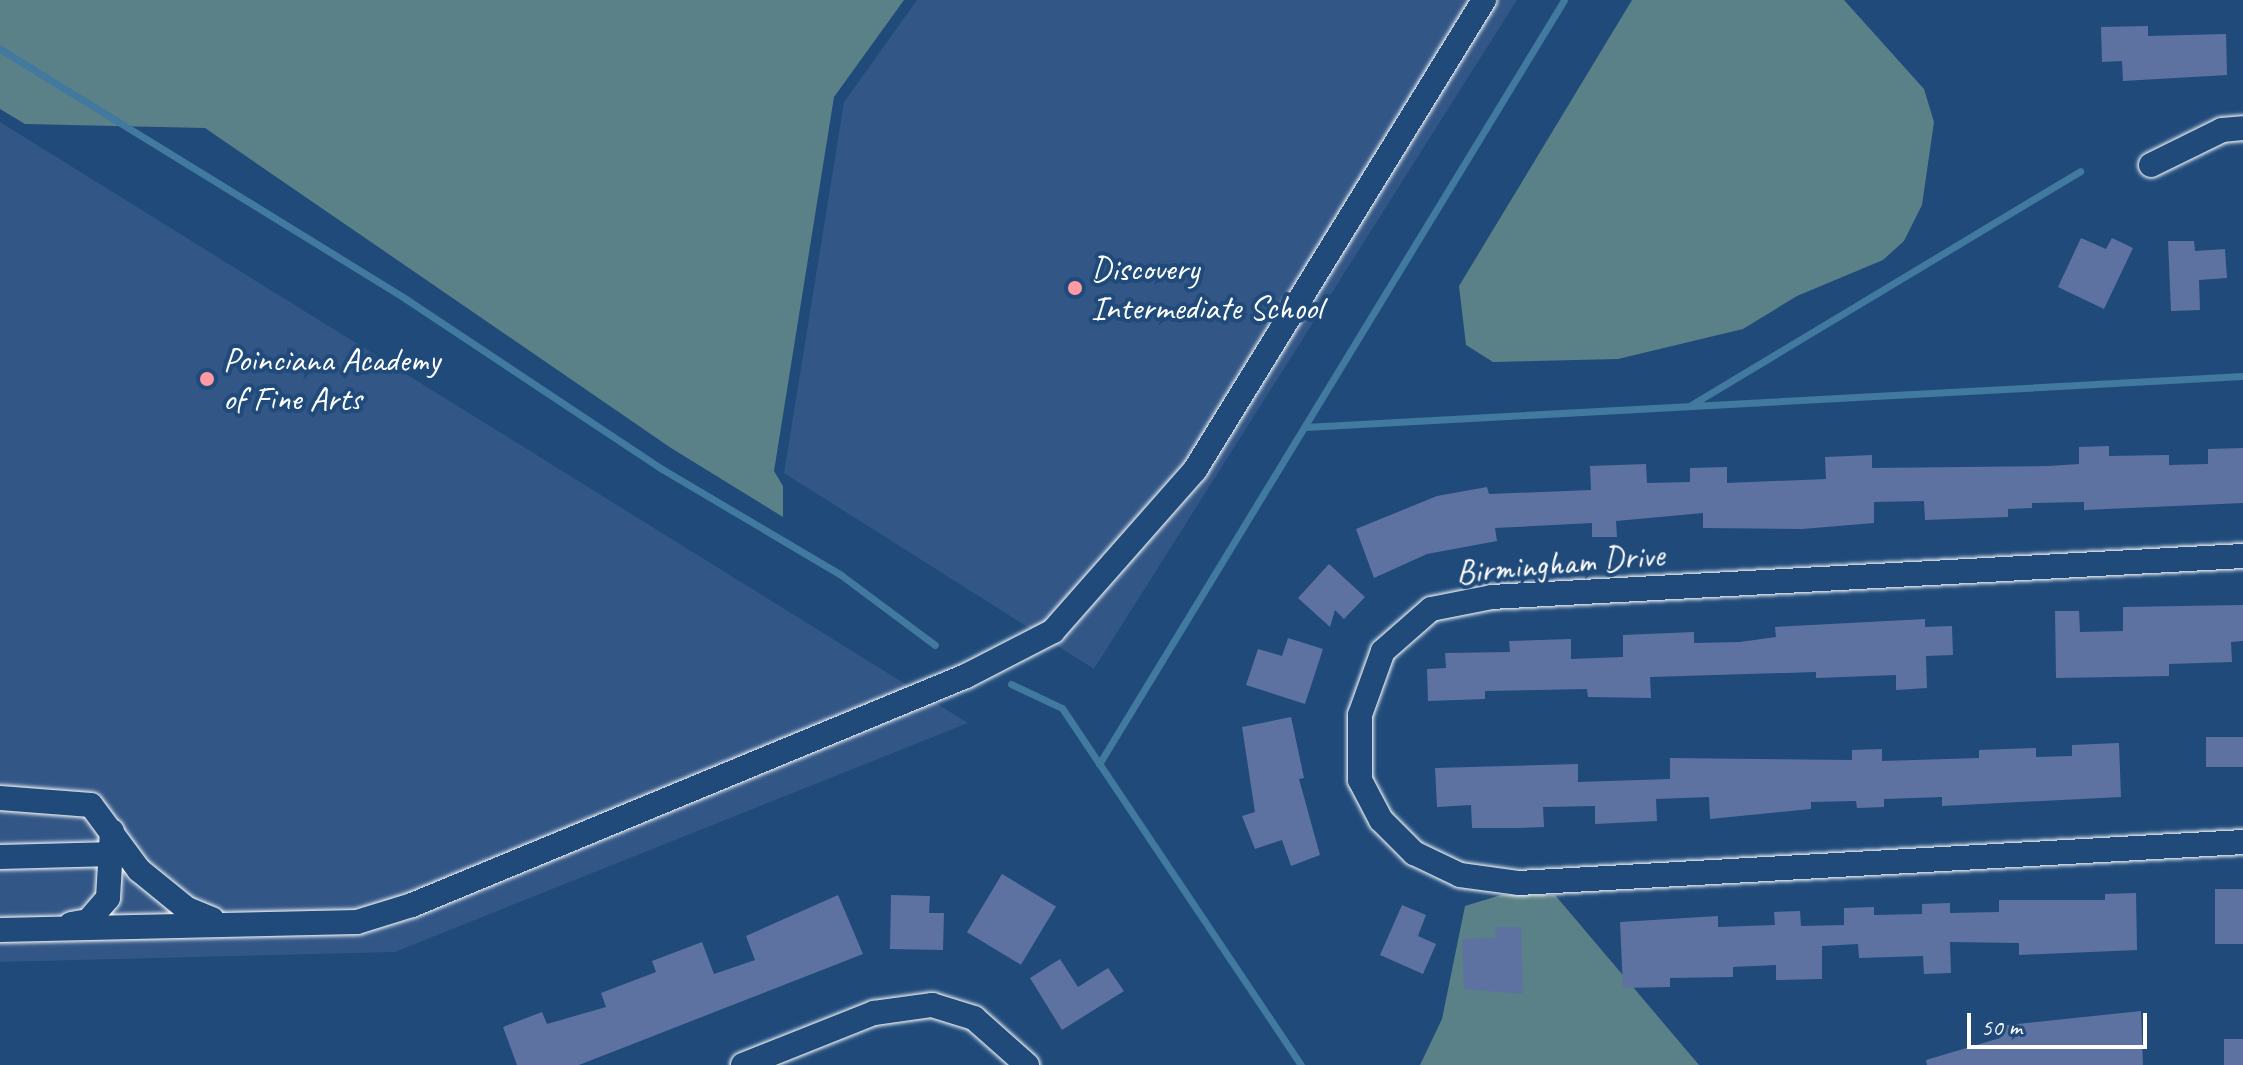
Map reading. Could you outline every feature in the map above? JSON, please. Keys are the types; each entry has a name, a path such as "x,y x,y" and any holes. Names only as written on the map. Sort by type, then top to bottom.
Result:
{"street":[{"path":"0,930 218,921 357,922 412,905 966,676 1053,631 1195,470 1484,0"},
{"path":"2151,165 2222,130 2243,128"},
{"name":"Birmingham Drive","path":"2243,556 1492,597 1431,609 1383,651 1360,715 1360,780 1381,820 1414,853 1460,875 1519,883 2243,842"},
{"path":"0,798 91,805 112,828 139,870 187,909 218,921"},
{"path":"50,930 88,921 108,898 114,854 112,828"},
{"path":"0,857 114,854"},
{"path":"743,1065 874,1013 932,1005 974,1018 1012,1045 1027,1065"}],"shaded area":[{"name":"Discovery Intermediate School","path":"917,0 1517,0 1094,669 784,473 844,102"},
{"name":"Poinciana Academy of Fine Arts","path":"0,122 968,723 395,952 0,962"}],"green space":[{"path":"0,0 904,0 834,97 774,471 783,486 783,517 671,448 205,128 25,124 0,109"},
{"path":"1632,0 1844,0 1924,89 1934,122 1922,205 1904,241 1883,260 1797,296 1743,329 1618,359 1493,362 1466,345 1459,286"},
{"path":"1501,895 1555,895 1699,1065 1420,1065 1442,1019 1465,906"}],"building":[{"path":"2148,26 2148,36 2226,34 2227,75 2123,81 2122,61 2102,62 2101,27"},
{"path":"2081,238 2106,249 2112,238 2133,248 2104,309 2058,287"},
{"path":"2168,241 2194,241 2195,251 2225,249 2227,278 2199,280 2200,310 2171,311"},
{"path":"2109,446 2109,456 2169,455 2169,465 2208,464 2208,449 2243,448 2243,503 2084,510 2084,502 2032,503 2032,508 2008,509 2008,517 1925,520 1924,501 1874,502 1874,523 1802,529 1703,528 1703,513 1616,521 1617,537 1592,537 1592,523 1495,528 1497,541 1427,554 1374,578 1356,529 1437,496 1487,487 1489,494 1591,490 1590,466 1646,464 1647,483 1690,482 1690,468 1727,467 1727,483 1826,479 1825,457 1872,455 1872,468 2049,466 2079,464 2079,447"},
{"path":"1329,564 1365,597 1344,619 1335,610 1330,627 1298,598"},
{"path":"2243,605 2243,641 2231,642 2232,662 2169,664 2169,676 2056,678 2055,611 2079,611 2080,632 2123,631 2123,607"},
{"path":"1925,619 1925,627 1952,626 1953,655 1926,656 1927,688 1896,690 1896,675 1816,678 1816,672 1650,677 1651,698 1588,697 1587,689 1485,691 1485,699 1428,701 1427,669 1446,668 1445,653 1510,652 1509,641 1571,639 1571,659 1623,657 1623,635 1694,632 1694,643 1740,642 1776,637 1775,627"},
{"path":"1288,638 1323,649 1305,704 1246,685 1258,649 1282,656"},
{"path":"1291,717 1304,778 1299,779 1320,855 1291,866 1282,840 1255,849 1242,816 1255,812 1242,727"},
{"path":"2206,737 2243,737 2243,767 2206,767"},
{"path":"2119,743 2121,797 1942,806 1942,797 1884,799 1884,807 1857,808 1856,801 1811,802 1811,809 1710,819 1709,797 1656,799 1657,821 1595,824 1595,806 1543,807 1544,827 1519,828 1472,828 1471,805 1437,807 1435,768 1578,764 1578,782 1670,779 1670,758 1852,760 1852,750 1882,749 1882,761 1979,758 1979,750 2036,748 2036,757 2072,756 2072,745"},
{"path":"1002,874 1056,906 1021,965 967,932"},
{"path":"2215,889 2243,889 2243,944 2215,944"},
{"path":"2136,893 2137,950 2019,955 2019,943 1950,942 1951,973 1924,974 1923,956 1859,958 1858,944 1822,946 1822,979 1776,980 1776,965 1733,967 1733,977 1670,978 1670,987 1623,988 1620,922 1718,916 1718,927 1775,925 1774,912 1800,911 1801,926 1844,925 1844,908 1874,907 1874,915 1922,914 1922,904 1950,903 1950,913 1999,912 1999,900 2105,900 2105,894"},
{"path":"838,895 863,954 579,1065 517,1065 503,1027 542,1012 547,1024 606,1007 601,993 656,972 652,961 702,942 714,974 755,960 746,936"},
{"path":"891,895 930,896 929,913 944,913 943,950 890,949"},
{"path":"1402,905 1426,915 1418,936 1436,944 1423,974 1380,955"},
{"path":"1495,927 1521,927 1523,994 1464,989 1462,939 1496,938"},
{"path":"1060,959 1078,987 1108,968 1124,991 1062,1030 1030,978"},
{"path":"2141,1011 2143,1065 1927,1065 1926,1060 2000,1038 1998,1026"},
{"path":"2224,1039 2243,1039 2243,1065 2224,1065"}],"waterway":[{"path":"1099,764 1564,0"},
{"path":"0,49 406,299 662,469 841,575 935,645"},
{"path":"1691,405 2080,171"},
{"path":"1305,427 2243,376"},
{"path":"1011,684 1062,708 1301,1065"}],"place":[{"name":"Discovery Intermediate School","path":"1075,288"},
{"name":"Poinciana Academy of Fine Arts","path":"207,379"}]}
